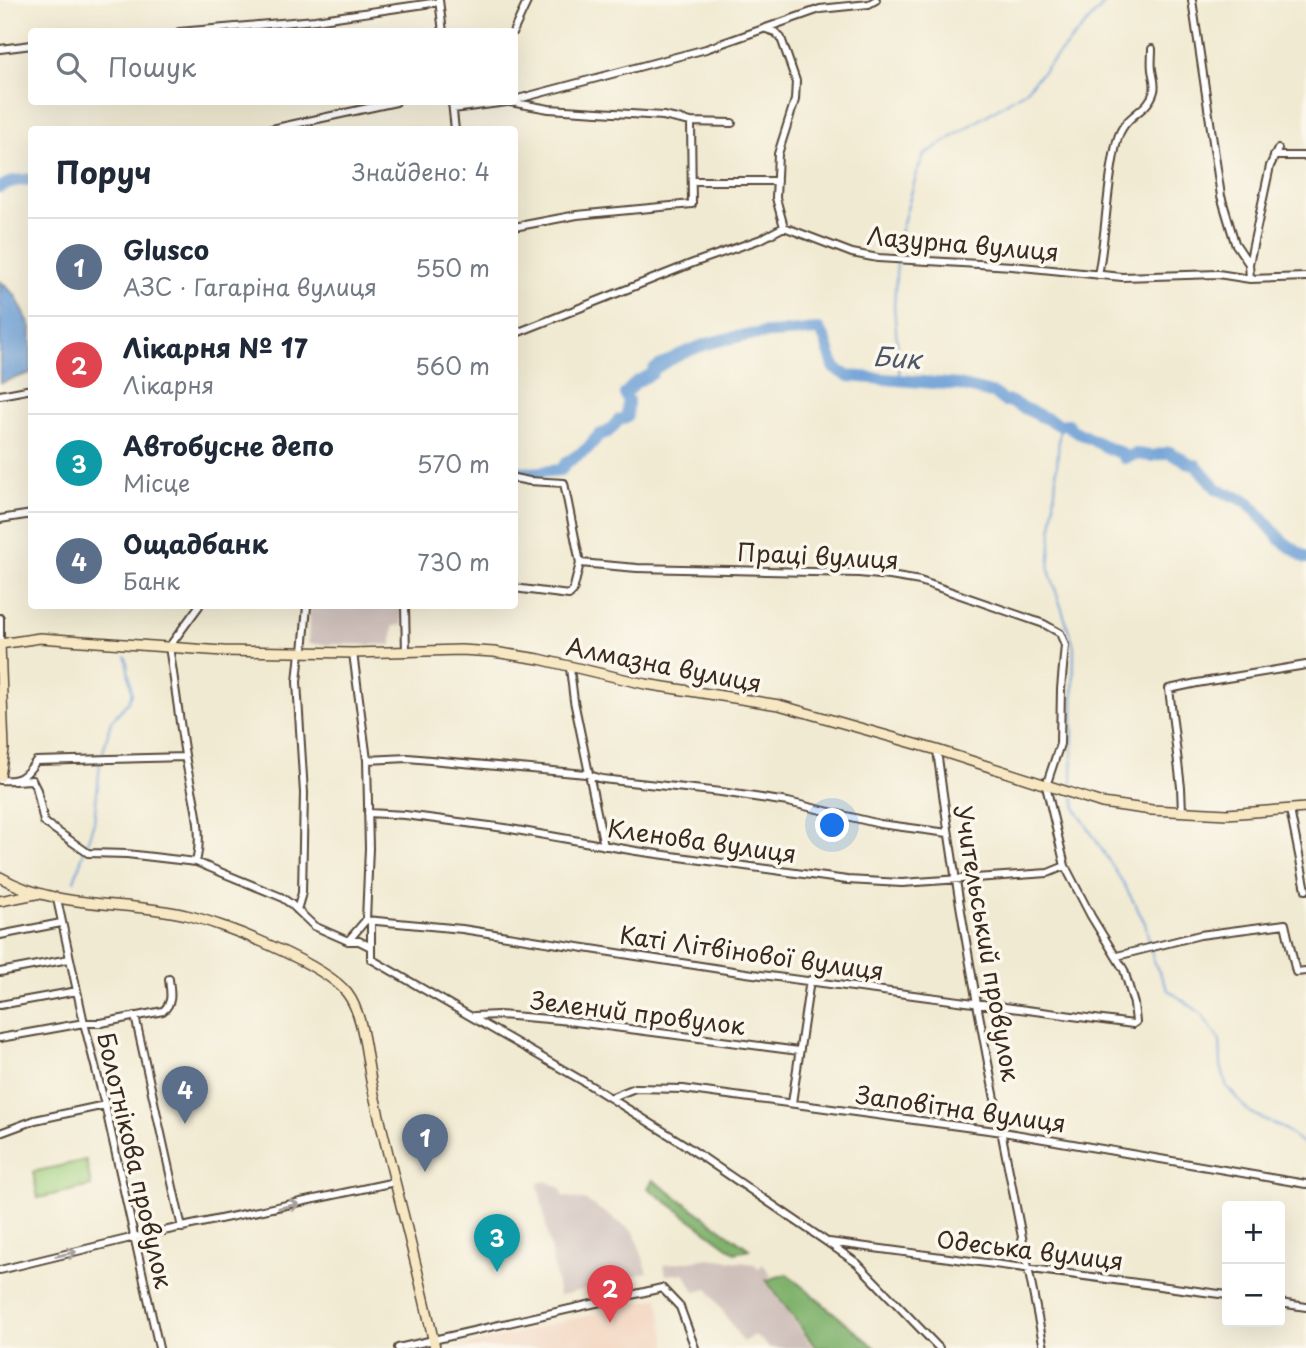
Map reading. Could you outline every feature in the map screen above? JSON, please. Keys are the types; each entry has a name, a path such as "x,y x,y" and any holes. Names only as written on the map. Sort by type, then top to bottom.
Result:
{"main road":[{"name":"Алмазна вулиця","path":"1,644 40,638 223,651 494,652 539,659 645,684 779,705 1102,803 1182,812 1248,814 1306,808"},
{"path":"0,779 4,749 1,644"},
{"path":"0,877 57,899 112,903 196,918 228,927 277,949 330,978 347,993 358,1016 372,1088 434,1344"},
{"path":"0,901 39,893"}],"street":[{"path":"515,28 528,0"},
{"path":"518,99 694,52 820,9 852,7 876,0"},
{"path":"1192,0 1221,196 1235,243 1248,264"},
{"path":"224,28 315,20 439,1 442,28"},
{"path":"518,332 761,239 784,227 776,198 778,155 794,100 796,82 781,38 766,29"},
{"path":"0,49 28,46"},
{"path":"1098,275 1104,246 1107,191 1117,139 1125,122 1149,103 1153,94 1155,88 1151,68 1152,48"},
{"path":"518,102 549,109 663,116 691,122 732,123"},
{"path":"285,126 382,105"},
{"path":"453,105 456,126"},
{"path":"518,226 577,215 692,204 691,122"},
{"path":"1250,279 1248,264 1273,156 1278,149"},
{"path":"1273,156 1306,156"},
{"path":"693,181 777,181"},
{"name":"Лазурна вулиця","path":"784,227 852,253 878,258 1147,278 1218,274 1250,279 1306,277"},
{"path":"0,395 28,389"},
{"path":"518,479 564,483 580,563 573,591 569,595 518,589"},
{"path":"0,519 28,515"},
{"name":"Праці вулиця","path":"580,563 637,568 890,576 920,581 1044,624 1060,633 1065,645 1060,744 1046,786"},
{"path":"196,862 199,849 195,806 169,647 197,609"},
{"path":"297,910 302,893 303,793 297,682 307,609"},
{"path":"405,609 406,653"},
{"path":"0,618 1,644"},
{"path":"353,653 367,760 371,959 610,1098 682,1143 827,1242 857,1263 939,1348"},
{"path":"1182,812 1169,689 1306,665"},
{"path":"570,668 577,718 604,846"},
{"name":"Учительський провулок","path":"937,751 976,1003 1044,1348"},
{"path":"14,781 28,774 36,761 185,757"},
{"path":"367,760 408,758 586,774 591,777 788,802 880,824 948,833"},
{"path":"0,779 32,780 44,822 88,853 127,854 196,862 281,897 314,926 348,941 359,941 370,947"},
{"path":"1046,786 1065,866 1091,916 1117,956 1200,935 1285,925 1296,972 1306,971"},
{"path":"1290,810 1306,890"},
{"name":"Кленова вулиця","path":"368,813 492,826 604,846 846,880 902,883 1048,873 1065,866"},
{"path":"57,899 84,1023 101,1023 163,1011 171,999 169,979"},
{"path":"348,941 369,921"},
{"name":"Каті Літвінової вулиця","path":"369,921 461,929 1133,1024 1136,1022 1129,984 1117,956"},
{"path":"0,935 61,923"},
{"path":"0,972 69,959"},
{"path":"792,1102 810,980"},
{"path":"0,1005 77,991"},
{"name":"Зелений провулок","path":"472,1016 499,1015 560,1020 799,1051"},
{"path":"135,1016 183,1228"},
{"name":"Болотнікова провулок","path":"0,1038 84,1023 105,1104 159,1348"},
{"name":"Заповітна вулиця","path":"610,1098 635,1088 683,1089 792,1102 1003,1132 1306,1184"},
{"path":"0,1133 35,1121 105,1104"},
{"path":"0,1270 135,1237 395,1182"},
{"name":"Одеська вулиця","path":"827,1242 1222,1294"},
{"path":"398,1348 434,1344 662,1288 680,1307 695,1348"},
{"path":"1285,1304 1306,1307"}],"shaded area":[{"path":"310,609 401,609 402,625 393,626 392,645 308,644"},
{"path":"546,1181 561,1188 563,1196 587,1201 634,1232 648,1272 559,1296 538,1183"},
{"path":"709,1258 755,1264 758,1269 763,1264 771,1275 764,1280 813,1348 770,1348 755,1335 743,1342 708,1289 695,1292 684,1273 666,1275 664,1265"},
{"path":"658,1298 667,1348 458,1348"}],"green space":[{"path":"86,1160 91,1186 38,1198 33,1172"},
{"path":"653,1180 749,1249 736,1253 648,1188"},
{"path":"787,1274 876,1348 816,1348 766,1280"}],"water":[{"path":"0,281 15,295 28,321 28,374 0,383"}],"waterway":[{"path":"918,169 924,155 1025,91 1108,0"},
{"path":"897,257 899,237 917,173"},
{"name":"Бик","path":"0,187 14,181 28,179"},
{"path":"897,262 894,306 900,380"},
{"name":"Бик","path":"518,471 530,473 561,470 566,463 587,449 599,435 608,432 619,420 627,417 628,401 625,394 636,382 674,358 713,342 733,338 819,330 825,339 835,369 849,376 959,385 995,394 1004,401 1060,425 1068,424 1071,429 1121,453 1124,458 1136,454 1152,456 1170,452 1196,465 1217,489 1248,502 1282,541 1306,558"},
{"path":"1060,425 1049,570 1074,646 1072,789"},
{"path":"102,756 111,721 132,694 126,657"},
{"path":"74,881 94,822 100,763"},
{"path":"1074,798 1076,809 1145,923 1154,962 1168,990 1201,1013 1220,1041 1221,1066 1227,1087 1249,1112 1286,1130 1306,1146"}],"place":[{"name":"Ощадбанк","path":"185,1124"},
{"name":"Glusco","path":"425,1172"},
{"name":"Автобусне депо","path":"497,1272"},
{"name":"Лікарня № 17","path":"610,1323"}]}
